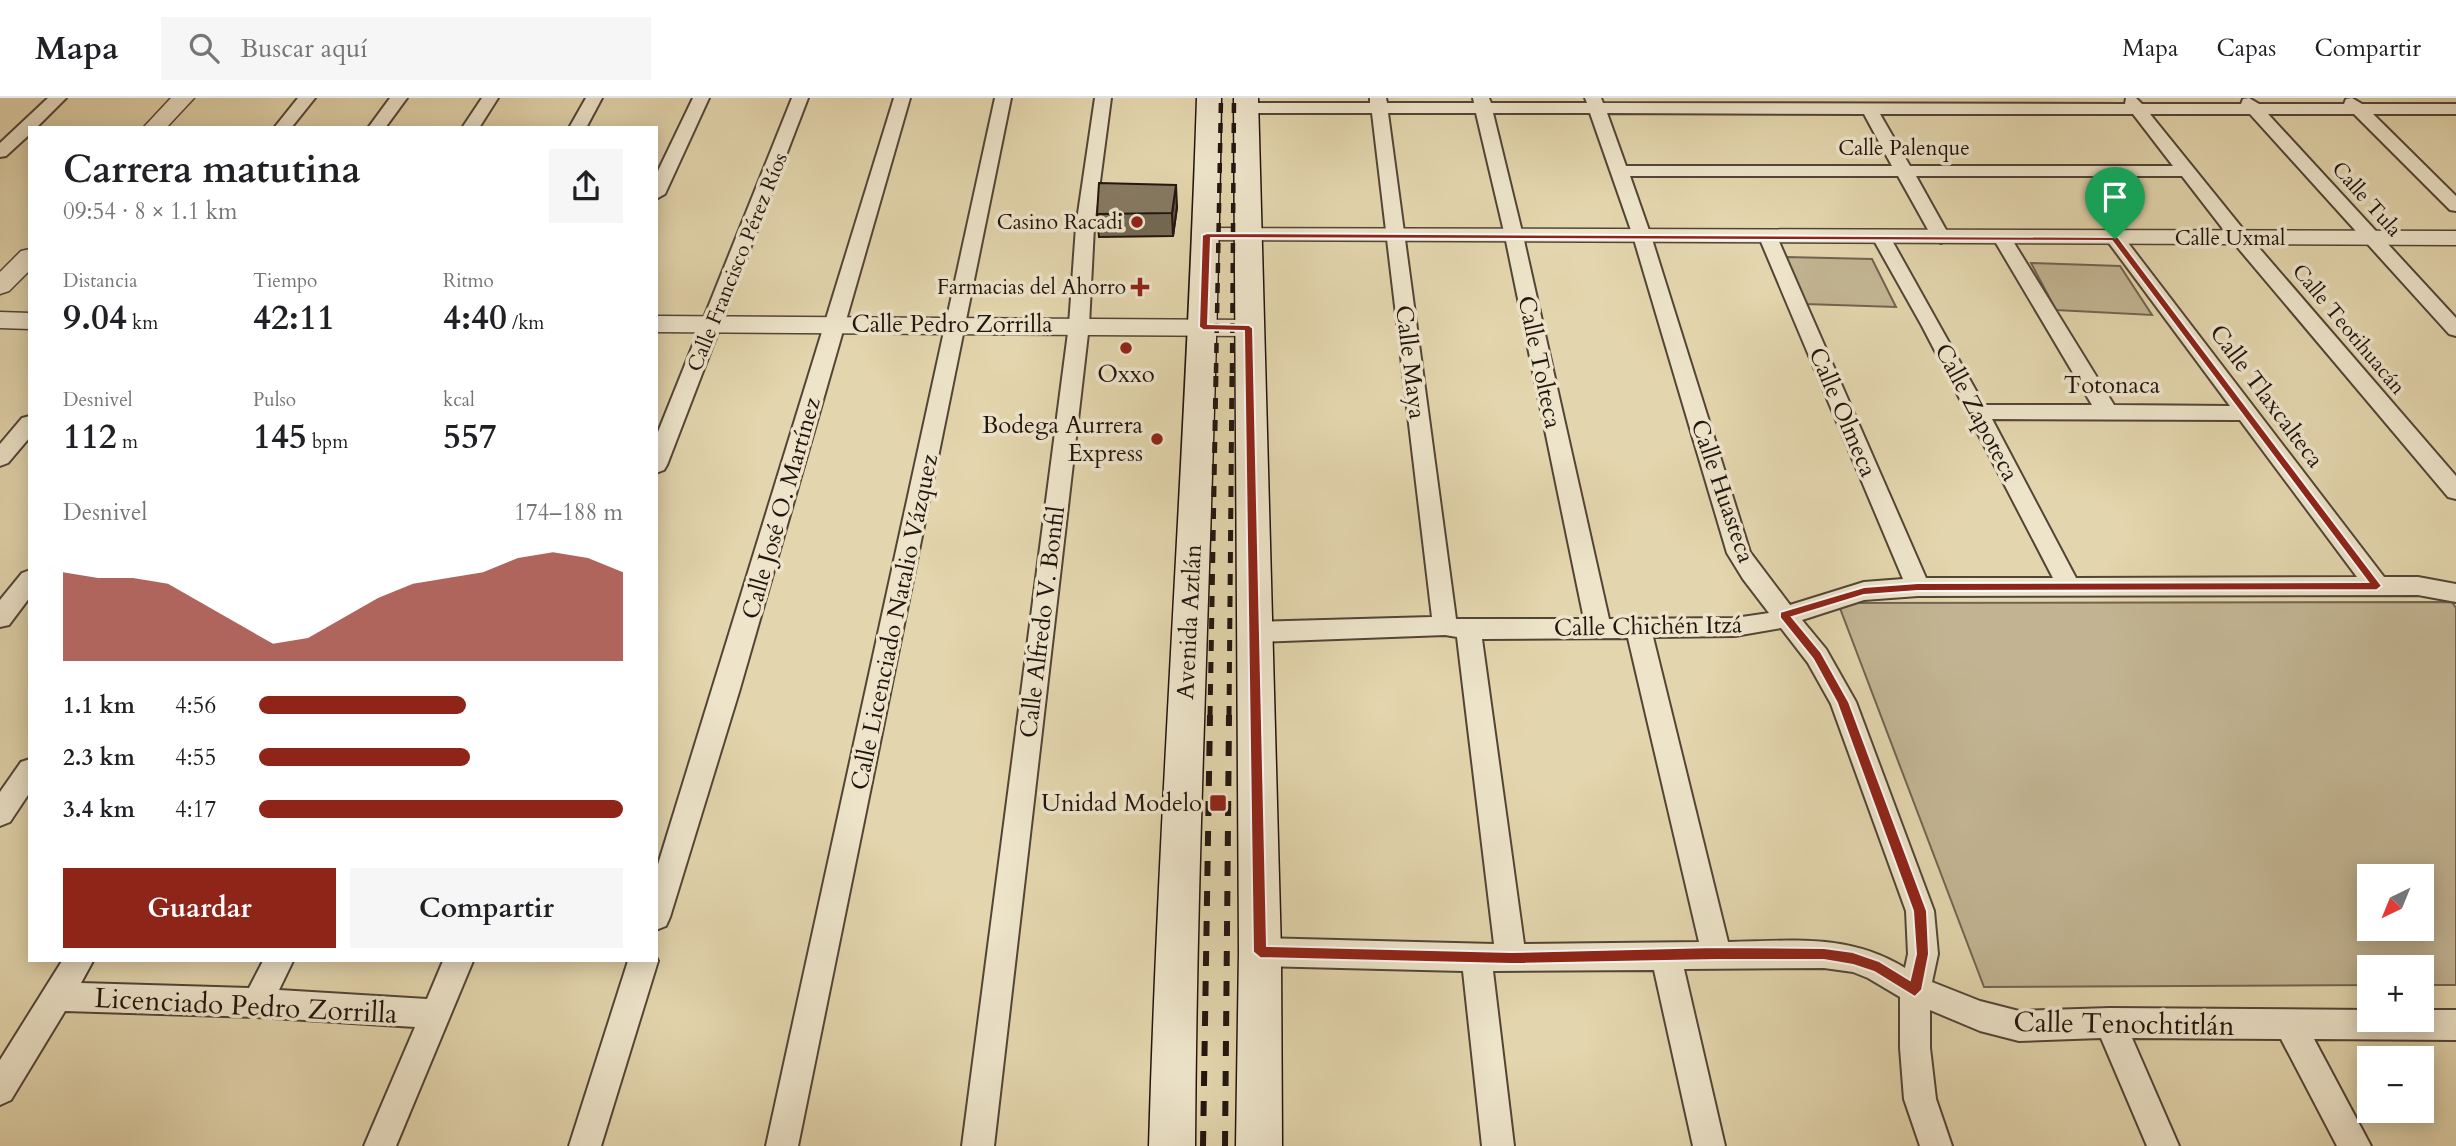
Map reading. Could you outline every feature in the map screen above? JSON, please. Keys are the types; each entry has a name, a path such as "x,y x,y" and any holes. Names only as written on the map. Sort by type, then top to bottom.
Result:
{"main road":[{"name":"Avenida Aztlán","path":"1172,1146 1176,906 1207,235 1209,98"},
{"path":"1246,103 1260,952 1259,1146"}],"street":[{"path":"0,152 58,98"},
{"path":"156,126 183,98"},
{"path":"284,126 307,98"},
{"path":"377,126 398,98"},
{"path":"471,126 490,98"},
{"path":"578,126 594,98"},
{"path":"658,190 701,98"},
{"name":"Calle Francisco Pérez Ríos","path":"658,460 800,98"},
{"name":"Calle José O. Martínez","path":"658,912 902,98"},
{"name":"Calle Licenciado Natalio Vázquez","path":"782,1146 1003,98"},
{"name":"Calle Alfredo V. Bonfil","path":"978,1146 1079,325 1085,227 1103,98"},
{"path":"1246,103 1812,104 1870,110 1915,104 2352,103 2456,109"},
{"name":"Calle Maya","path":"1379,103 1395,236 1511,958"},
{"name":"Calle Tolteca","path":"1482,103 1514,236 1598,626"},
{"name":"Calle Huasteca","path":"1595,103 1642,236 1739,553 1817,656 1843,702 1920,911 1923,954 1915,990 1915,1048 1920,1099 1936,1146"},
{"path":"2352,103 2456,205"},
{"name":"Calle Teotihuacán","path":"2134,104 2240,238 2456,491"},
{"name":"Calle Tula","path":"2250,104 2456,330"},
{"path":"1870,110 1941,237"},
{"name":"Calle Palenque","path":"1621,171 2186,171"},
{"name":"Calle Uxmal","path":"1207,235 2456,238"},
{"name":"Calle Olmeca","path":"1768,237 1918,587"},
{"name":"Calle Zapoteca","path":"1881,237 1932,326 2070,588"},
{"path":"2002,238 2088,375 2106,411"},
{"name":"Calle Tlaxcalteca","path":"2115,239 2377,586"},
{"path":"0,286 28,258"},
{"path":"0,320 28,321"},
{"name":"Calle Pedro Zorrilla","path":"658,324 1249,328"},
{"name":"Totonaca","path":"1976,412 2248,413"},
{"path":"0,458 28,425"},
{"path":"0,618 28,582"},
{"name":"Calle Chichén Itzá","path":"1255,632 1598,626 1735,627 1767,624 1784,615 1864,591 1918,587 2418,586 2456,593"},
{"path":"1639,627 1716,953"},
{"path":"0,814 28,774"},
{"name":"Calle Tenochtitlán","path":"1260,952 1511,958 1716,953 1824,954 1853,958 1879,968 1915,990 1980,1016 2019,1026 2110,1023 2456,1024"},
{"path":"1666,955 1709,1146"},
{"path":"1476,956 1498,1146"},
{"path":"0,1089 77,962"},
{"path":"257,1003 278,962"},
{"path":"380,1146 458,962"},
{"path":"585,1146 643,962"},
{"name":"Licenciado Pedro Zorrilla","path":"56,996 257,1003 435,1014"},
{"path":"2110,1023 2163,1146"},
{"path":"2290,1025 2355,1146"}],"shaded area":[{"path":"1786,257 1872,259 1896,307 1805,304"},
{"path":"2031,263 2120,266 2152,315 2056,310"},
{"path":"2452,602 2456,608 2456,985 2434,985 2434,955 2357,955 2357,985 1984,987 1838,603"}],"building":[{"path":"1099,183 1176,185 1172,213 1097,214"}],"railway":[{"path":"1216,373 1221,98"},
{"path":"1232,373 1234,98"},
{"path":"1210,717 1216,372"},
{"path":"1229,717 1232,372"},
{"path":"1203,1146 1210,715"},
{"path":"1225,1146 1229,715"}],"place":[{"name":"Casino Racadi","path":"1137,222"},
{"name":"Farmacias del Ahorro","path":"1140,287"},
{"name":"Oxxo","path":"1126,348"},
{"name":"Bodega Aurrera Express","path":"1157,439"},
{"name":"Unidad Modelo","path":"1218,803"}],"route":[{"path":"1207,235 2115,239 2377,586 1918,587 1864,591 1784,615 1817,656 1843,702 1920,911 1923,954 1915,990 1879,968 1853,958 1824,954 1716,953 1511,958 1260,952 1249,328 1203,327 1207,235"}]}
